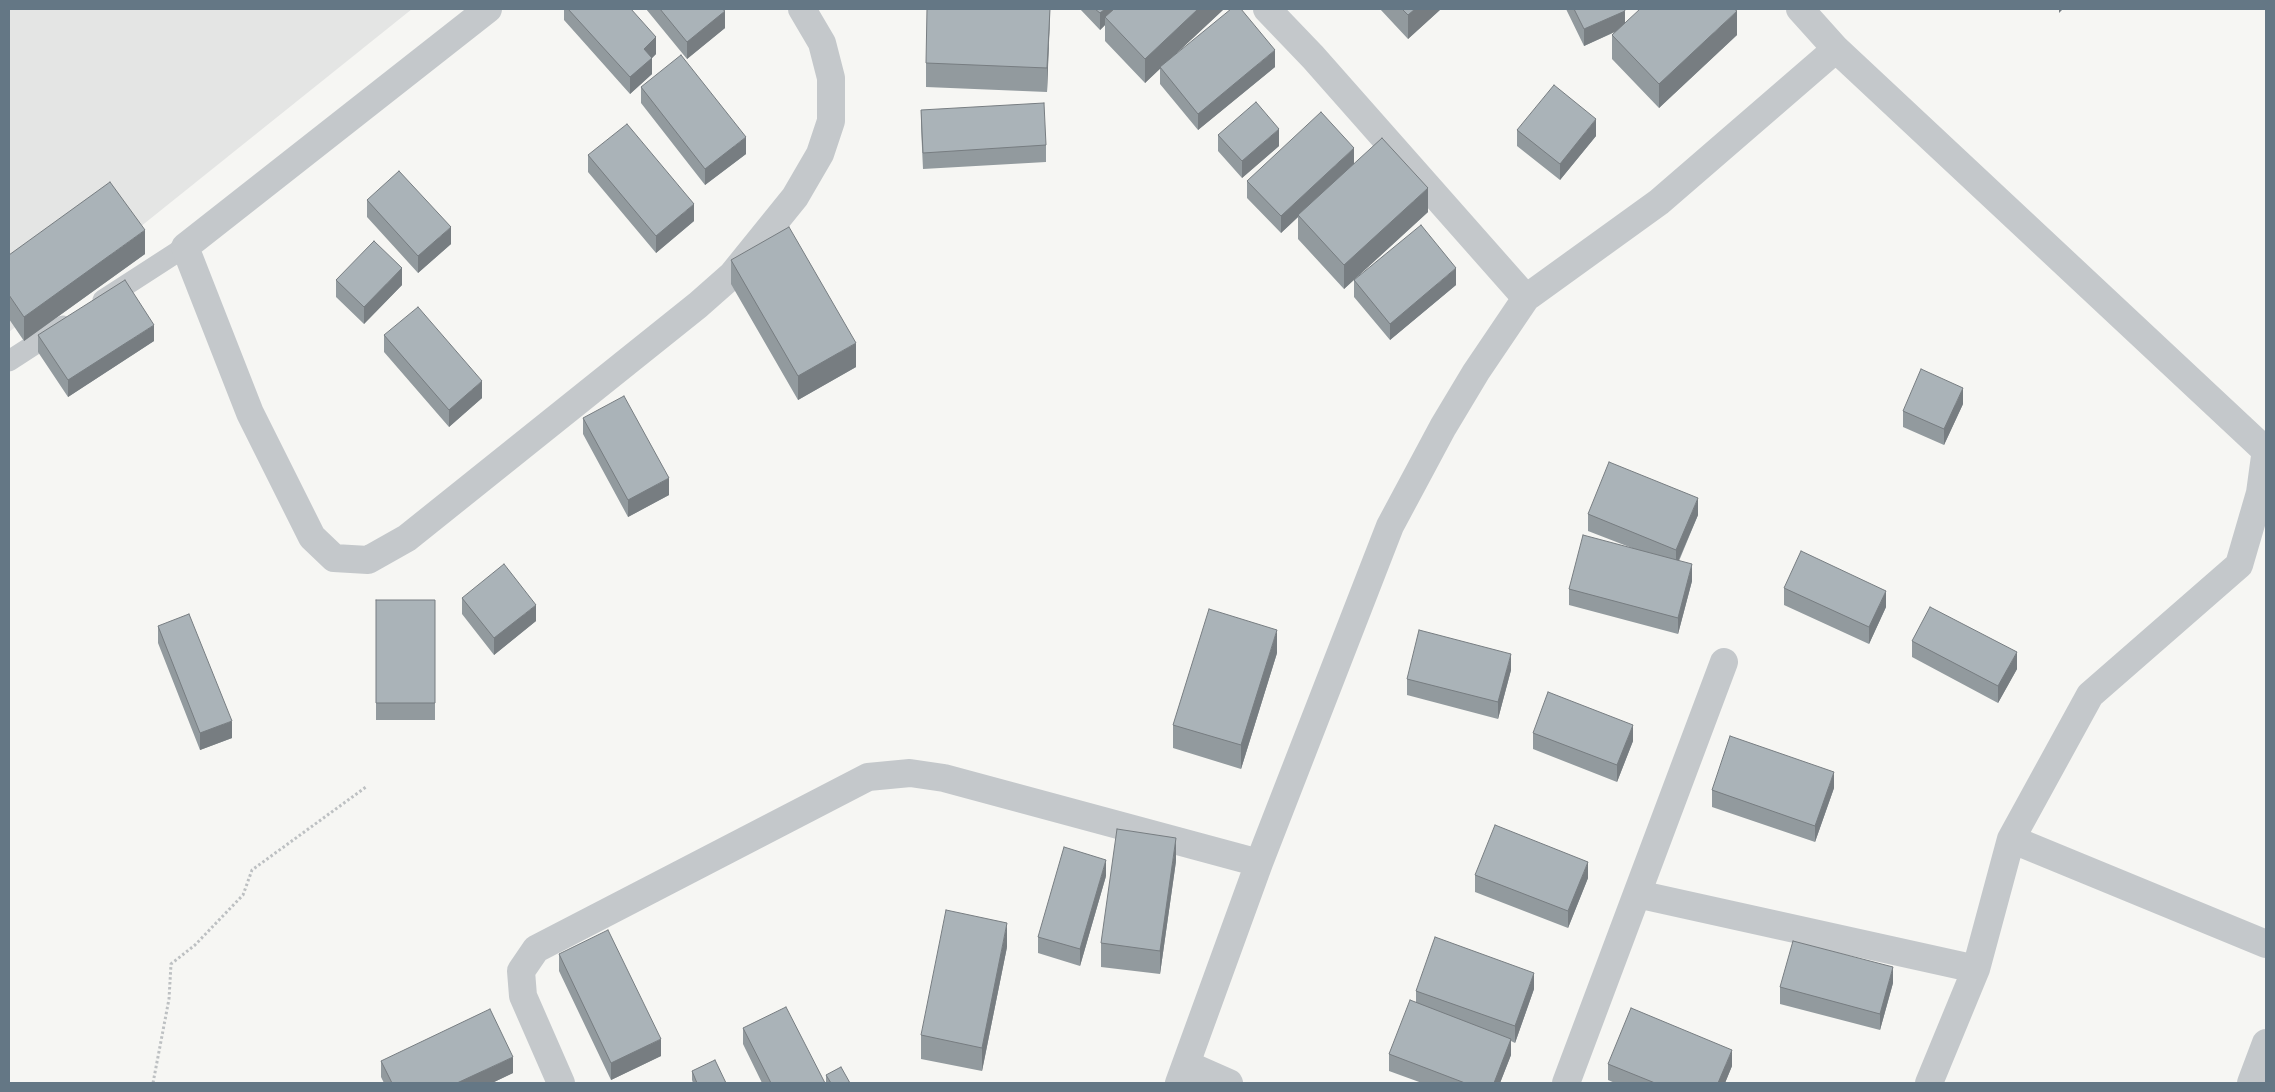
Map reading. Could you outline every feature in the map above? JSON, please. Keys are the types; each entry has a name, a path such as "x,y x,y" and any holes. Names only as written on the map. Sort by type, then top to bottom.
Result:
{"street":[{"path":"488,9 184,247 250,413 312,537 334,558 368,560 407,538 698,306 732,275 795,197 820,154 830,120 831,78 822,43 802,9"},
{"path":"1267,9 1319,64 1526,298"},
{"path":"1800,9 1836,49 2266,450 2260,493 2239,566 2090,694 2011,839 1976,969 1929,1083"},
{"path":"1229,1083 1182,1074 1259,863 1390,526 1457,404 1526,298 1659,202 1836,49"},
{"path":"1566,1083 1724,662"},
{"path":"561,1083 523,996 521,971 536,950 868,777 910,773 944,778 1259,863"},
{"path":"2011,839 2266,944"},
{"path":"1637,894 1976,969"},
{"path":"2251,1083 2266,1043"}],"lane":[{"path":"9,361 184,247"}],"path":[{"path":"153,1083 169,999 171,964 196,945 243,895 252,870 366,787"}],"shaded area":[{"path":"9,9 412,9 9,332"}],"building":[{"path":"568,9 631,9 656,37 644,49 652,58 630,77"},
{"path":"660,9 722,9 725,11 687,42"},
{"path":"927,9 1050,9 1047,68 926,63"},
{"path":"1095,9 1105,9 1100,13"},
{"path":"1114,9 1198,9 1145,59 1105,17"},
{"path":"1231,9 1241,9 1275,50 1198,114 1160,67"},
{"path":"1402,9 1415,9 1408,15"},
{"path":"1574,9 1624,9 1625,11 1584,29"},
{"path":"1640,9 1734,9 1737,11 1659,84 1612,35"},
{"path":"681,55 746,137 705,169 641,87"},
{"path":"1554,85 1596,119 1560,164 1517,130"},
{"path":"1256,102 1279,129 1242,161 1218,135"},
{"path":"1044,103 1046,145 923,153 921,110"},
{"path":"1321,112 1354,148 1281,216 1247,181"},
{"path":"627,124 694,204 656,236 588,155"},
{"path":"1382,138 1428,188 1344,265 1298,215"},
{"path":"399,171 451,227 418,256 367,200"},
{"path":"110,182 145,230 24,317 9,295 9,255"},
{"path":"1421,225 1456,268 1390,324 1354,280"},
{"path":"789,227 856,343 798,376 731,260"},
{"path":"374,241 402,268 364,307 336,280"},
{"path":"125,280 154,325 68,380 38,335"},
{"path":"418,307 482,381 449,410 384,335"},
{"path":"1921,369 1963,388 1944,429 1903,411"},
{"path":"624,396 669,478 628,500 583,418"},
{"path":"1609,462 1698,498 1676,550 1588,514"},
{"path":"1583,535 1692,564 1678,618 1569,589"},
{"path":"1801,551 1886,591 1869,627 1784,588"},
{"path":"504,564 536,605 494,638 462,598"},
{"path":"376,600 435,600 435,703 376,703"},
{"path":"1930,607 2017,652 1998,686 1912,641"},
{"path":"1209,609 1277,630 1241,745 1173,725"},
{"path":"189,614 232,721 200,733 158,626"},
{"path":"1419,630 1511,654 1498,702 1407,679"},
{"path":"1548,692 1633,725 1617,765 1533,733"},
{"path":"1730,736 1834,772 1815,826 1712,790"},
{"path":"1495,825 1588,862 1568,911 1475,875"},
{"path":"1117,829 1176,838 1160,951 1101,943"},
{"path":"1064,847 1106,860 1080,949 1038,937"},
{"path":"946,910 1007,923 982,1048 921,1035"},
{"path":"608,930 661,1039 611,1063 559,954"},
{"path":"1435,937 1534,973 1515,1026 1416,991"},
{"path":"1793,941 1893,967 1880,1014 1780,987"},
{"path":"1410,1000 1511,1039 1494,1083 1465,1083 1389,1054"},
{"path":"786,1007 825,1083 771,1083 743,1028"},
{"path":"1631,1008 1732,1050 1718,1083 1655,1083 1608,1064"},
{"path":"490,1009 513,1057 457,1083 392,1083 381,1061"},
{"path":"715,1060 726,1083 697,1083 692,1071"},
{"path":"841,1067 850,1083 831,1083 826,1075"}]}
